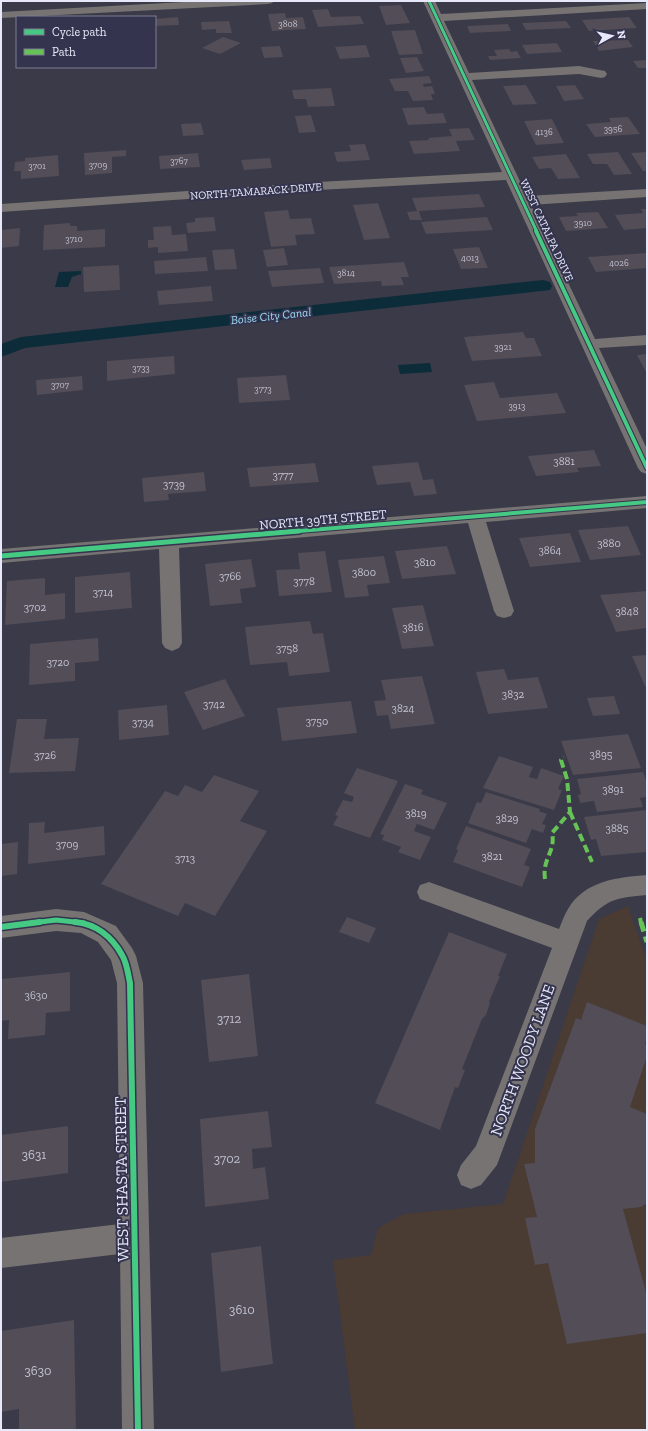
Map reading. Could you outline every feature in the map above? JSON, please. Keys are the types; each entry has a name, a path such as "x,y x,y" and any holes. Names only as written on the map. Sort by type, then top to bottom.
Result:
{"street":[{"path":"1,15 268,1"},
{"name":"WEST CATALPA DRIVE","path":"429,1 647,468"},
{"path":"437,18 647,6"},
{"path":"464,77 579,70 601,74"},
{"name":"NORTH TAMARACK DRIVE","path":"1,208 334,185 511,176"},
{"path":"522,201 647,193"},
{"path":"589,344 647,340"},
{"name":"NORTH 39TH STREET","path":"1,556 647,502"},
{"path":"475,516 504,611"},
{"path":"168,543 172,642"},
{"name":"NORTH WOODY LANE","path":"471,1174 487,1155 577,915 589,901 610,889 647,885"},
{"path":"430,892 566,942"},
{"name":"WEST SHASTA STREET","path":"1,926 56,920 84,924 107,934 123,956 130,983 138,1430"},
{"path":"1,1253 135,1237"}],"shaded area":[{"path":"628,906 647,961 647,1430 355,1430 333,1260 371,1255 378,1228 404,1214 503,1204 599,919"}],"water":[{"path":"81,271 81,274 72,277 68,287 55,287 59,272"},
{"path":"430,363 432,372 400,374 398,365"}],"building":[{"path":"401,5 410,23 386,25 379,6"},
{"path":"328,9 331,17 360,16 364,24 318,27 312,10"},
{"path":"285,13 286,18 303,17 306,29 272,31 268,14"},
{"path":"178,17 179,25 156,26 156,19"},
{"path":"629,17 637,28 589,31 582,20"},
{"path":"229,21 232,33 216,33 216,29 202,30 201,22"},
{"path":"566,21 571,28 526,30 522,23"},
{"path":"508,24 511,31 470,33 467,26"},
{"path":"415,30 423,54 399,55 391,31"},
{"path":"223,37 241,43 220,54 202,48"},
{"path":"628,40 633,47 599,51 593,41"},
{"path":"557,43 562,52 527,54 522,45"},
{"path":"366,45 370,57 340,59 335,47"},
{"path":"280,46 283,57 264,58 261,47"},
{"path":"509,49 511,52 517,51 521,58 490,60 488,56 497,56 494,50"},
{"path":"417,57 424,71 406,73 400,58"},
{"path":"647,60 647,68 638,68 633,61"},
{"path":"429,76 432,83 423,84 424,87 432,86 435,94 431,94 433,100 413,101 408,91 395,91 389,79"},
{"path":"526,85 537,104 513,105 503,86"},
{"path":"575,85 584,99 564,101 556,86"},
{"path":"331,88 335,106 308,107 306,99 294,99 292,90"},
{"path":"424,107 427,114 443,113 447,123 408,125 402,108"},
{"path":"311,115 316,132 299,133 295,116"},
{"path":"628,117 640,134 595,137 586,124 611,122 609,118"},
{"path":"552,119 564,143 536,145 524,121"},
{"path":"201,123 204,135 183,136 181,124"},
{"path":"469,128 475,140 456,141 460,151 414,154 409,141 429,140 428,138 452,136 449,129"},
{"path":"365,144 370,160 337,162 334,152 351,151 349,145"},
{"path":"126,150 126,156 112,157 112,173 85,175 84,153"},
{"path":"618,152 632,174 614,175 607,164 593,164 587,154"},
{"path":"647,152 647,171 643,171 631,153"},
{"path":"198,153 200,167 160,169 159,156"},
{"path":"566,154 580,178 558,179 551,168 539,169 532,157"},
{"path":"58,155 59,176 21,179 21,171 14,171 15,162 25,161 25,158"},
{"path":"270,158 272,168 244,170 241,160"},
{"path":"479,194 485,207 419,211 422,220 410,220 407,212 417,211 412,198"},
{"path":"378,203 390,238 364,240 353,205"},
{"path":"641,209 647,209 647,228 624,230 615,215 643,213"},
{"path":"288,210 290,219 311,218 315,234 295,235 297,245 271,247 264,212"},
{"path":"598,212 608,228 566,231 559,217 578,216 576,213"},
{"path":"214,217 216,231 188,233 186,223 195,222 195,218"},
{"path":"487,217 493,230 426,234 421,222"},
{"path":"70,223 70,226 77,226 77,231 105,229 105,247 43,250 44,225"},
{"path":"171,226 172,235 186,234 188,251 158,253 158,247 148,248 148,240 154,240 153,227"},
{"path":"20,228 19,246 1,248 1,230"},
{"path":"479,247 488,268 461,269 453,249"},
{"path":"284,248 288,265 267,267 263,250"},
{"path":"234,249 237,269 215,270 212,250"},
{"path":"647,253 647,268 596,272 588,257"},
{"path":"206,257 208,271 155,274 154,261"},
{"path":"404,262 409,277 401,277 404,285 382,286 381,281 334,284 329,267"},
{"path":"119,265 120,290 84,292 83,267"},
{"path":"320,268 324,283 272,287 268,271"},
{"path":"211,286 213,301 159,305 157,291"},
{"path":"523,332 526,338 534,338 542,356 472,361 464,337"},
{"path":"647,354 647,372 646,372 637,355"},
{"path":"174,356 175,374 107,381 107,361"},
{"path":"286,375 290,400 239,403 237,378"},
{"path":"82,376 83,390 37,395 36,380"},
{"path":"494,382 500,398 557,393 566,413 477,421 464,385"},
{"path":"594,450 601,466 577,468 579,472 536,476 528,456"},
{"path":"418,462 423,480 433,479 437,494 414,496 410,482 377,485 372,466"},
{"path":"315,463 319,482 250,487 247,468"},
{"path":"204,472 206,491 168,494 169,500 144,502 142,478"},
{"path":"628,526 641,555 590,560 578,530"},
{"path":"570,533 581,562 530,567 519,538"},
{"path":"447,546 456,574 402,579 395,551"},
{"path":"325,551 332,592 279,596 276,570 300,569 298,553"},
{"path":"384,556 390,583 367,585 369,596 345,598 338,560"},
{"path":"251,559 256,587 240,589 242,603 210,606 205,564"},
{"path":"130,572 132,608 75,613 75,577"},
{"path":"45,578 45,595 65,593 65,619 5,625 7,581"},
{"path":"647,591 647,628 616,632 600,595"},
{"path":"423,605 434,646 402,649 392,608"},
{"path":"310,621 313,634 323,633 330,672 289,676 287,662 250,665 245,627"},
{"path":"98,638 99,661 75,663 75,681 29,685 30,644"},
{"path":"647,655 647,686 645,686 632,656"},
{"path":"504,669 508,680 538,677 548,708 488,714 476,672"},
{"path":"422,676 435,724 391,729 388,715 377,716 374,701 386,700 381,680"},
{"path":"225,679 245,716 203,730 184,692"},
{"path":"614,696 620,714 593,716 587,698"},
{"path":"351,701 357,733 282,741 277,708"},
{"path":"167,705 169,735 119,740 118,710"},
{"path":"17,719 47,719 44,739 79,738 75,771 9,773"},
{"path":"628,734 641,768 573,775 561,741"},
{"path":"499,756 533,767 529,777 537,779 541,768 564,776 558,789 562,790 554,810 483,788"},
{"path":"357,768 398,781 370,838 333,825 338,816 335,815 343,800 352,802 354,797 344,793"},
{"path":"643,772 647,783 647,797 640,798 643,807 597,812 594,801 580,803 578,795 581,794 577,779"},
{"path":"214,775 259,791 240,821 267,831 215,916 185,903 178,916 101,884 165,791 178,796 185,785 202,792"},
{"path":"405,784 423,790 421,794 447,803 434,830 417,824 414,831 431,837 420,860 398,852 401,847 382,840 384,835 380,834"},
{"path":"486,792 540,809 539,811 547,814 542,824 546,825 543,833 532,829 526,843 468,823 477,802 481,803"},
{"path":"647,810 647,852 601,856 596,839 591,840 584,817"},
{"path":"45,822 44,833 104,826 105,855 28,864 29,823"},
{"path":"466,826 531,849 524,865 530,867 522,887 453,862 458,850 456,849"},
{"path":"18,842 17,874 1,876 1,844"},
{"path":"347,917 376,928 369,943 339,932"},
{"path":"449,932 507,954 489,1002 486,1015 482,1019 462,1069 465,1070 458,1088 455,1087 440,1130 375,1103"},
{"path":"70,972 70,1011 46,1013 45,1035 8,1039 9,1020 1,1021 1,979"},
{"path":"249,974 258,1056 209,1062 201,980"},
{"path":"587,1002 647,1026 645,1044 647,1045 647,1056 630,1107 647,1114 647,1203 641,1207 623,1209 647,1296 647,1333 567,1344 548,1263 535,1265 525,1218 537,1217 524,1164 535,1163 535,1129 576,1018 581,1020"},
{"path":"268,1111 272,1147 252,1149 253,1169 265,1167 269,1199 205,1207 200,1119"},
{"path":"68,1126 68,1173 1,1182 1,1135"},
{"path":"261,1246 273,1364 221,1372 211,1253"},
{"path":"74,1320 76,1430 19,1430 19,1409 1,1412 1,1331"}],"waterway":[{"name":"Boise City Canal","path":"1,351 21,343 543,286"}],"marked path":[{"path":"545,879 545,863 554,843 552,833 570,812 567,779 561,760 564,757"},
{"path":"570,812 592,862"},
{"path":"640,918 647,942"}],"cycle path":[{"path":"429,1 647,468"},
{"path":"1,556 647,502"},
{"path":"1,927 56,920 84,923 107,934 123,956 130,983 138,1430"}]}
